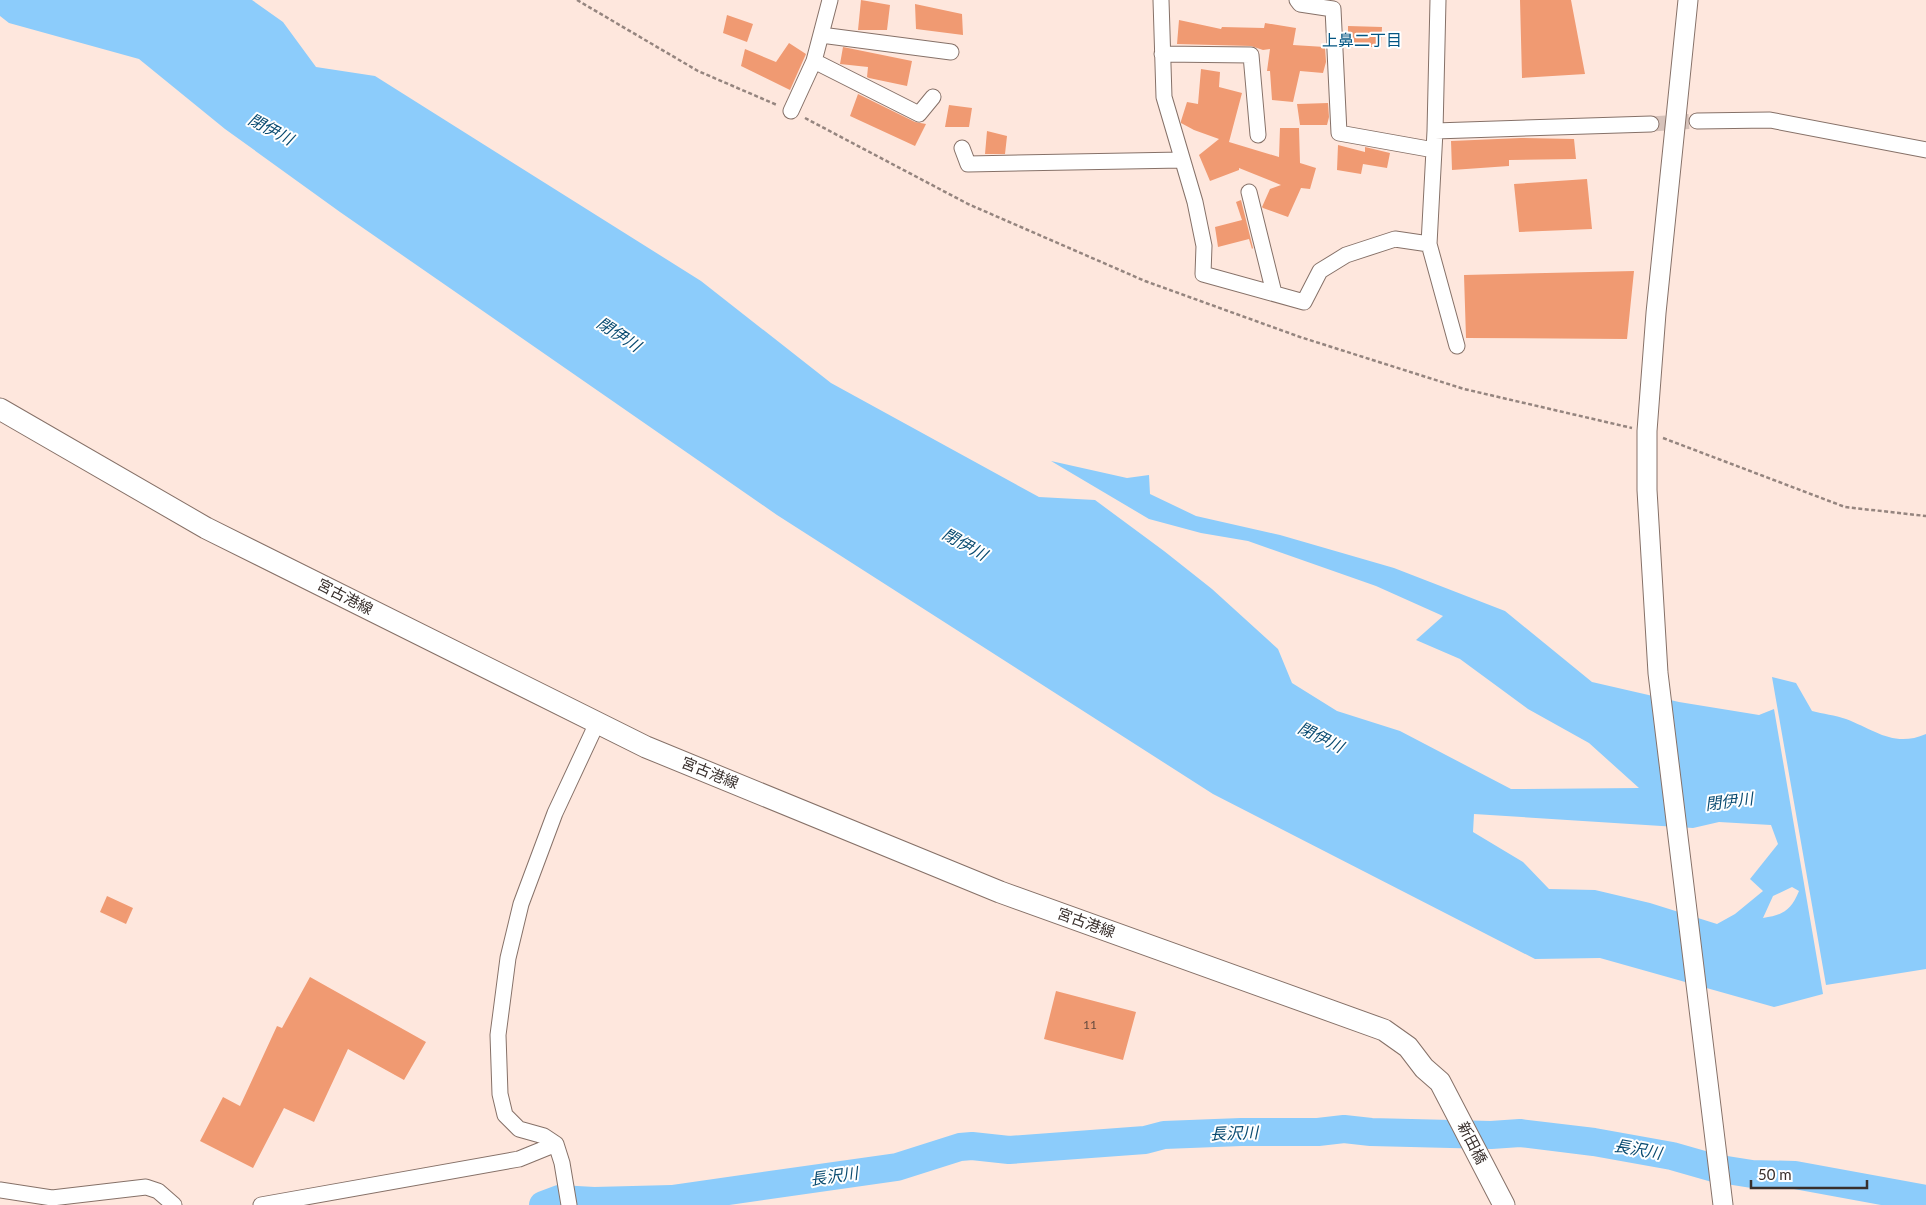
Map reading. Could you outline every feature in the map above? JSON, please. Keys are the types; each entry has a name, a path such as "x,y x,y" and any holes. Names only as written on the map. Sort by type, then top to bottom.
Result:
{"main road":[{"name":"宮古港線","path":"0,409 206,528 646,747 1000,892 1384,1030 1408,1047 1424,1068 1440,1082"},
{"name":"新田橋","path":"1440,1082 1504,1205"}],"street":[{"path":"791,111 814,61 830,0"},
{"path":"1161,0 1164,97 1195,202 1204,246 1203,274 1304,302 1320,271 1346,254 1395,239 1429,244"},
{"path":"1297,0 1300,4 1334,9 1339,133 1434,150"},
{"path":"1438,0 1435,131 1429,244 1456,346"},
{"path":"1688,0 1656,313 1647,432 1647,460 1651,575 1658,673 1723,1205"},
{"path":"821,35 951,52"},
{"path":"1162,54 1251,54 1258,135"},
{"path":"814,61 919,114 933,96"},
{"path":"1697,121 1770,120 1926,150"},
{"path":"1435,131 1651,124"},
{"path":"962,148 968,164 1182,160"},
{"path":"1250,192 1274,293"},
{"path":"568,1205 562,1163 556,1144 544,1136 519,1129 505,1115 500,1094 498,1035 508,958 521,904 554,813 596,723"},
{"path":"261,1205 519,1159 556,1144"},
{"path":"0,1190 52,1198 146,1187 158,1192 174,1205"}],"water":[{"name":"閉伊川","path":"0,0 252,0 283,22 316,67 375,76 701,281 831,383 1039,497 1095,500 1212,589 1278,649 1292,683 1337,711 1400,731 1511,789 1639,788 1589,743 1528,709 1460,659 1416,640 1443,616 1376,586 1248,541 1201,533 1149,519 1051,461 1127,478 1149,475 1150,494 1196,516 1280,535 1394,568 1505,611 1592,682 1679,702 1759,715 1774,709 1823,994 1774,1007 1600,958 1535,959 1213,794 777,515 340,212 225,129 139,59 9,23 0,16","holes":["1474,814 1693,828 1719,822 1771,825 1778,844 1750,879 1763,891 1735,914 1717,924 1650,903 1595,890 1549,889 1523,862 1473,832","1792,887 1799,891 1790,907 1782,913 1763,918 1773,896"]},
{"path":"1772,677 1796,683 1812,711 1838,716 1894,738 1915,738 1926,734 1926,969 1826,985"}],"building":[{"path":"861,0 890,5 887,30 858,30"},
{"path":"1520,0 1571,0 1585,74 1522,78"},
{"path":"915,4 962,14 963,35 916,29"},
{"path":"727,15 753,24 747,42 723,33"},
{"path":"1179,20 1221,29 1222,27 1264,28 1265,23 1296,28 1293,45 1325,47 1326,62 1323,73 1300,71 1293,102 1272,100 1270,71 1267,71 1270,49 1263,50 1251,46 1177,44"},
{"path":"1348,26 1382,27 1381,47 1348,47"},
{"path":"789,43 806,54 790,90 741,66 745,49 776,62"},
{"path":"843,47 912,61 907,86 869,78 867,77 868,67 840,64"},
{"path":"1201,69 1220,72 1219,87 1242,93 1229,142 1279,157 1280,128 1299,128 1300,163 1316,168 1310,189 1301,188 1288,217 1262,207 1270,189 1281,185 1239,168 1239,170 1210,181 1199,155 1219,139 1181,123 1187,102 1198,104"},
{"path":"858,94 915,122 926,124 915,146 850,116"},
{"path":"1328,103 1329,117 1327,125 1300,125 1297,104"},
{"path":"949,105 972,108 969,127 945,127"},
{"path":"987,131 1007,136 1005,154 985,154"},
{"path":"1521,138 1574,139 1576,159 1509,160 1509,166 1452,170 1451,141"},
{"path":"1338,145 1365,152 1365,147 1390,153 1387,168 1363,164 1361,174 1337,170"},
{"path":"1587,179 1592,229 1519,232 1514,184"},
{"path":"1241,200 1253,248 1249,239 1218,247 1215,227 1242,220 1236,202"},
{"path":"1634,271 1627,339 1466,338 1464,275"},
{"path":"107,896 133,908 126,924 100,912"},
{"path":"310,977 426,1042 404,1080 348,1049 314,1122 284,1108 253,1168 200,1141 223,1097 240,1106 277,1026 282,1028"},
{"path":"1056,991 1136,1012 1123,1060 1044,1039"}],"waterway":[{"name":"長沢川","path":"543,1205 559,1199 594,1201 672,1199 897,1167 960,1147 972,1146 1009,1150 1145,1140 1164,1135 1318,1132 1344,1129 1371,1132 1491,1135 1520,1133 1594,1142 1672,1156 1714,1168 1752,1174 1795,1175 1926,1199"}],"tunnel":[{"path":"1651,124 1697,121"}],"district":[{"name":"上鼻二丁目","path":"1362,40"}]}
